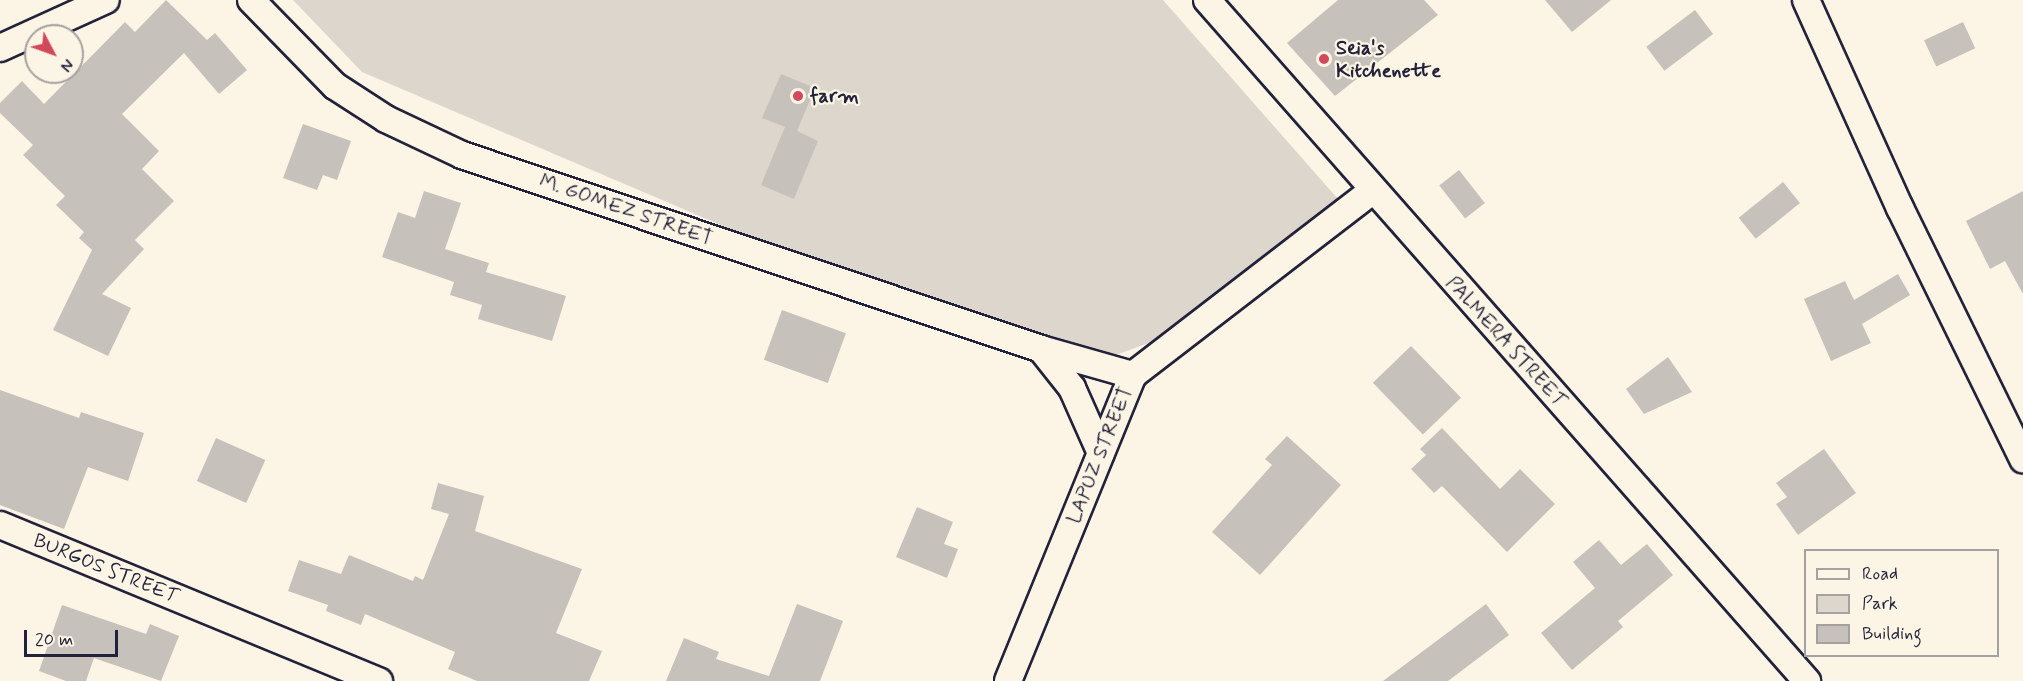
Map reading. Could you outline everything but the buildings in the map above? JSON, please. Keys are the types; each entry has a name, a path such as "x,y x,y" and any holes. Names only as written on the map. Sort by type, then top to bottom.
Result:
{"street":[{"path":"0,48 106,0"},
{"name":"M. GOMEZ STREET","path":"252,0 334,86 386,119 462,155 1041,349 1133,375"},
{"name":"PALMERA STREET","path":"1207,0 1372,191 1807,681"},
{"path":"1806,0 1900,208 2023,459"},
{"name":"LAPUZ STREET","path":"1008,681 1133,375 1372,191"},
{"path":"1041,349 1072,388 1101,453"},
{"name":"BURGOS STREET","path":"0,525 379,681"}],"green space":[{"path":"293,0 1163,0 1353,216 1219,317 1097,362 772,247 362,72"}],"place":[{"name":"Seia's Kitchenette","path":"1324,59"},
{"name":"farm","path":"798,96"}]}
